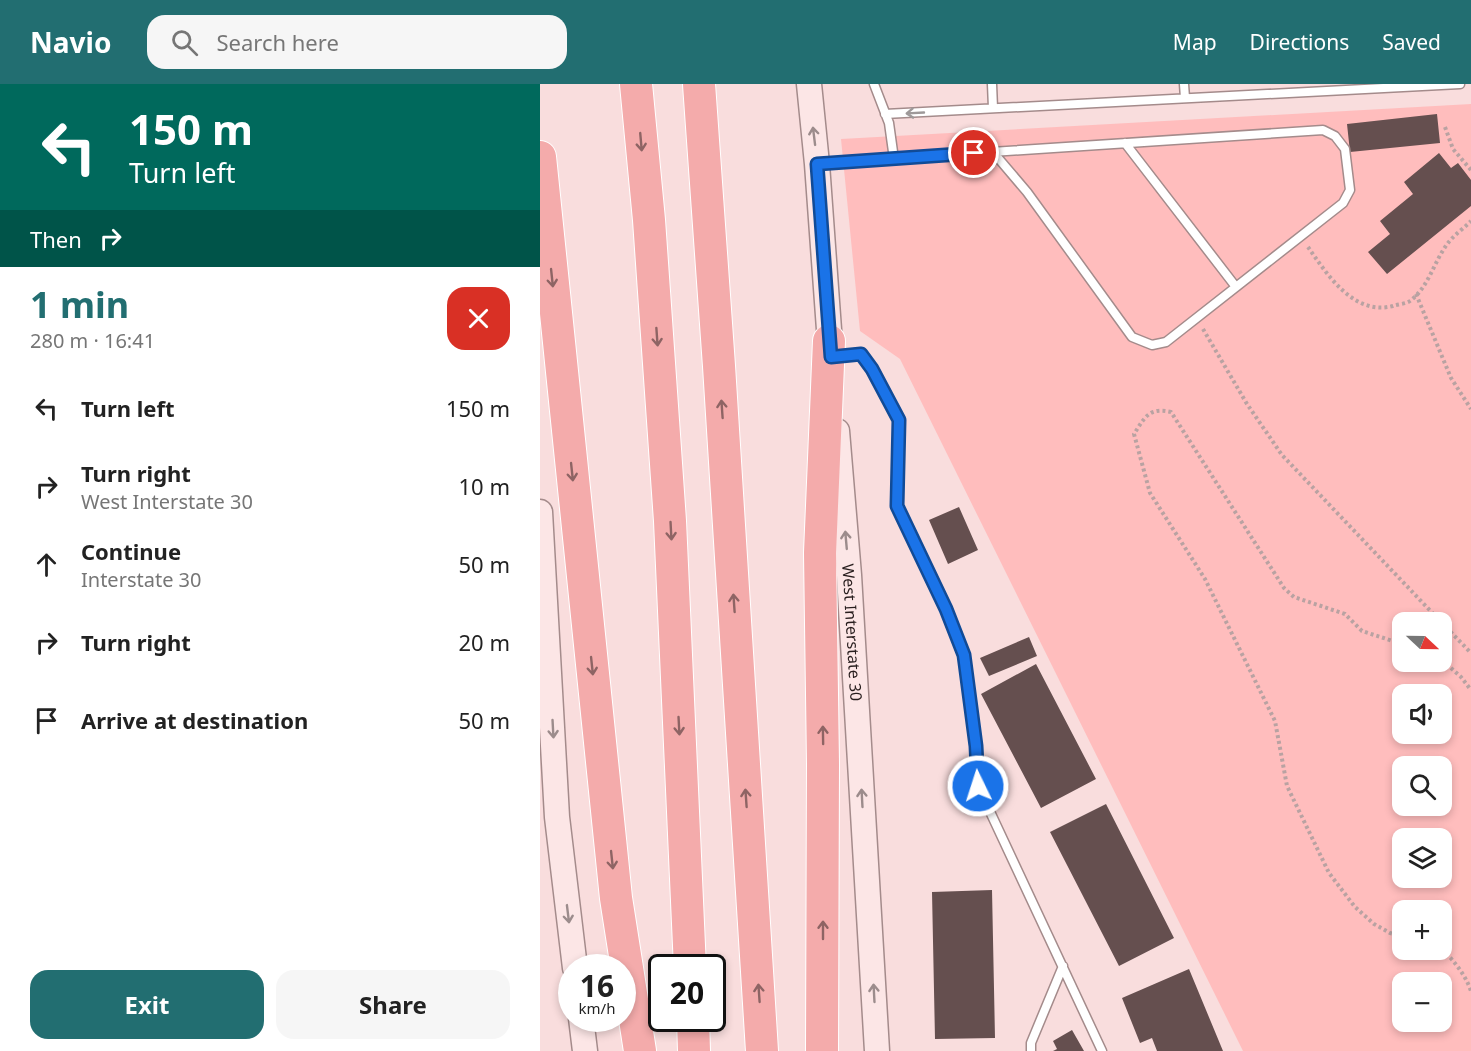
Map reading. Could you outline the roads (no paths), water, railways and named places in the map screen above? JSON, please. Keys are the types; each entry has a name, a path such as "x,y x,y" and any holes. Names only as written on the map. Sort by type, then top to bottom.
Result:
{"highway":[{"path":"636,84 670,521 689,954"},
{"path":"699,84 762,1051"},
{"path":"540,157 616,898 640,1051"},
{"path":"822,1051 824,764 820,553 830,349"},
{"path":"693,1032 694,1051"}],"main road":[{"name":"West Interstate 30","path":"809,84 849,575 877,1051"},
{"path":"540,512 553,810 573,954"},
{"path":"583,1032 585,1051"}],"lane":[{"path":"874,84 889,123 894,159"},
{"path":"992,84 993,108"},
{"path":"1184,84 1185,98"},
{"path":"885,114 1460,84"},
{"path":"817,164 894,159 993,152 1125,143 1323,130 1335,136 1345,149 1350,190 1343,203 1197,318 1166,342 1152,345 1132,337 1027,192 993,152"},
{"path":"1125,143 1236,287"},
{"path":"830,349 861,354 872,369 899,420 897,506 946,609 964,655 976,746 978,786 1102,1051"},
{"path":"1031,1051 1031,1043 1063,966"}]}
